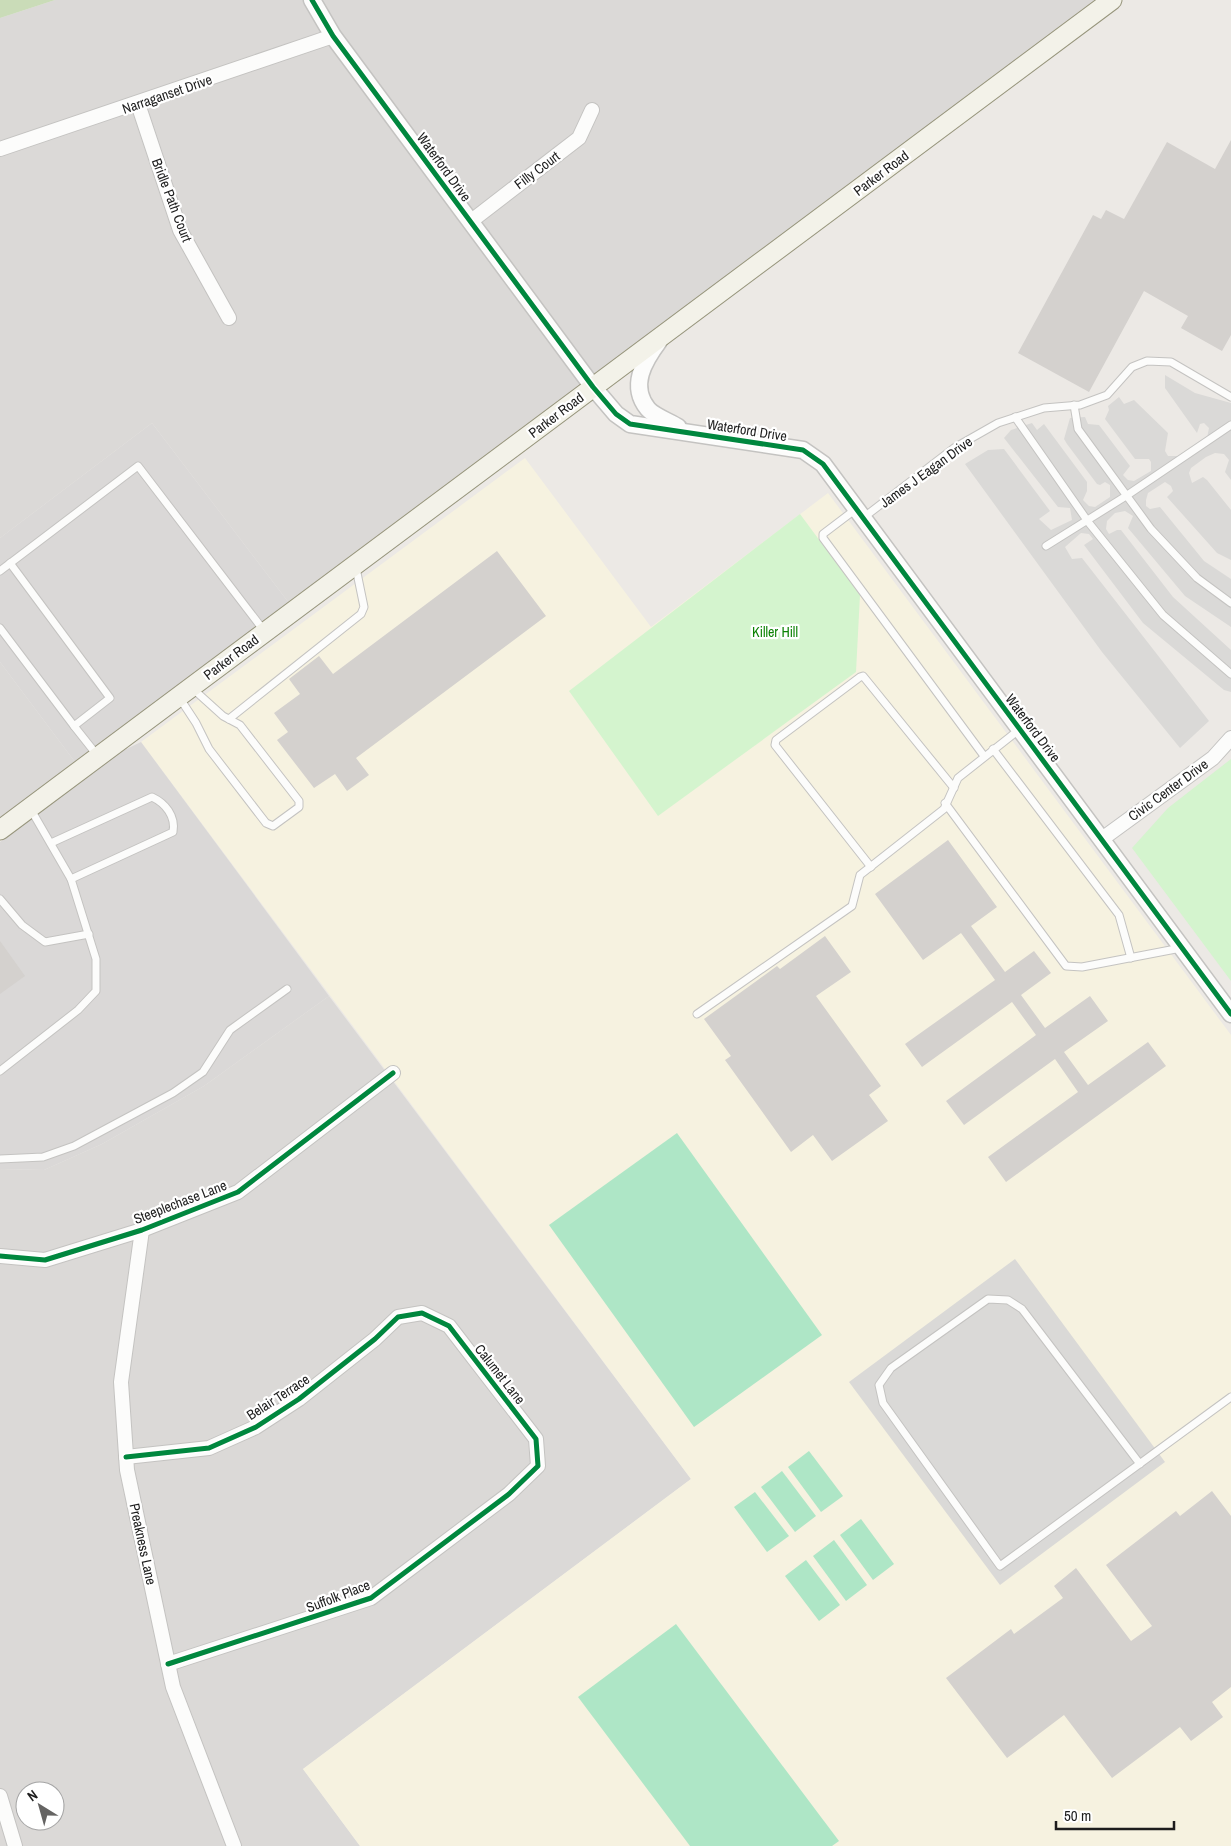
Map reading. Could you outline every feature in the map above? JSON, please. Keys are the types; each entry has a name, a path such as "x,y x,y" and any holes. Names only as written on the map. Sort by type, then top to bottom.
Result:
{"main road":[{"name":"Parker Road","path":"0,830 1112,0"}],"street":[{"name":"Waterford Drive","path":"312,0 333,36 593,387 616,414 630,424 803,450 823,464 1231,1014"},
{"name":"Narraganset Drive","path":"0,149 138,104 333,36"},
{"name":"Bridle Path Court","path":"138,104 180,230 230,318"},
{"name":"Filly Court","path":"470,222 579,138 592,110"},
{"path":"663,335 646,358 639,377 639,393 649,410 687,432"},
{"name":"Civic Center Drive","path":"1102,839 1213,758 1231,738"},
{"name":"Steeplechase Lane","path":"0,1256 45,1260 142,1230 238,1192 393,1072"},
{"name":"Preakness Lane","path":"142,1230 121,1382 127,1470 173,1686 234,1846"},
{"name":"Belair Terrace","path":"126,1457 209,1448 256,1427 299,1399 375,1339 398,1318 422,1313"},
{"name":"Calumet Lane","path":"422,1313 449,1326 536,1439 538,1466"},
{"name":"Suffolk Place","path":"168,1664 371,1598 509,1494 538,1466"},
{"path":"0,1796 15,1846"}],"lane":[{"name":"James J Eagan Drive","path":"984,756 823,538 823,534 860,514 967,441 998,423 1044,408 1074,405 1107,395 1132,367 1147,361 1171,362 1231,397"},
{"path":"1074,405 1078,428 1151,529 1197,578 1231,603"},
{"path":"1014,417 1087,520 1163,616 1231,674"},
{"path":"1046,546 1126,496 1231,425"},
{"path":"0,571 138,466 265,632"},
{"path":"10,563 110,698 74,726"},
{"path":"229,719 364,611 355,565"},
{"path":"0,628 98,756"},
{"path":"871,866 775,745 776,740 860,676 863,676 954,788"},
{"path":"185,692 240,725 299,801 299,807 273,826 266,823 209,749 196,723 185,692"},
{"path":"697,1014 852,906 860,875 944,809 958,778 1020,729"},
{"path":"993,749 1119,915 1131,958"},
{"path":"52,843 152,797 164,802 174,824 173,832 71,879"},
{"path":"946,803 1066,966 1082,967 1182,948"},
{"path":"0,1071 78,1010 96,991 96,959 71,879 30,807"},
{"path":"0,898 22,925 44,942 89,934"},
{"path":"0,1159 43,1157 74,1146 174,1093 203,1072 230,1030 287,989"},
{"path":"1140,1464 1022,1309 1008,1300 988,1299 891,1368 879,1385 883,1403 1000,1566 1140,1464 1231,1397"}],"shaded area":[{"path":"55,0 1096,0 289,603 152,423 0,538 0,18"},
{"path":"1165,375 1195,393 1231,403 1231,480 1225,472 1229,460 1224,454 1215,453 1206,457 1191,468 1189,473 1192,483 1203,477 1207,480 1231,510 1231,560 1217,553 1167,497 1173,491 1171,486 1165,482 1148,493 1146,506 1150,509 1160,507 1204,561 1231,579 1231,627 1185,596 1128,528 1133,516 1125,511 1115,513 1107,521 1106,529 1109,534 1121,530 1173,597 1231,650 1231,692 1224,690 1143,623 1084,545 1093,539 1089,534 1081,533 1065,547 1072,559 1082,558 1209,721 1180,748 1102,652 965,464 988,450 1004,449 1050,511 1039,519 1051,530 1072,520 1070,508 1058,507 1004,438 1011,430 1032,423 1037,430 1044,424 1087,482 1087,491 1083,500 1089,506 1095,507 1110,497 1110,485 1105,482 1100,485 1097,484 1064,439 1070,418 1085,417 1088,424 1099,425 1130,466 1123,475 1128,480 1134,481 1151,471 1151,462 1149,459 1135,459 1105,419 1109,410 1108,406 1119,397 1124,404 1134,400 1168,433 1165,451 1168,456 1180,456 1207,438 1209,428 1204,423 1200,424 1197,433 1165,388"},
{"path":"152,423 289,603 75,762 0,662 0,538"},
{"path":"525,458 651,627 828,493 1231,1035 1231,1846 360,1846 303,1769 691,1479 141,742"},
{"path":"0,662 75,762 0,818"},
{"path":"141,742 329,996 204,1086 102,1144 44,1170 0,1169 0,842 116,754"},
{"path":"329,996 691,1479 303,1769 360,1846 0,1846 0,1169 44,1170 102,1144 204,1086"},
{"path":"1015,1259 1165,1462 1000,1585 849,1382"}],"green space":[{"path":"0,0 55,0 0,18"},
{"name":"Killer Hill","path":"800,514 860,595 856,672 658,816 569,691"},
{"path":"1231,759 1231,981 1132,848 1168,808"},
{"path":"677,1133 822,1335 694,1427 549,1225"},
{"path":"809,1451 843,1496 821,1512 788,1467"},
{"path":"782,1471 816,1516 795,1532 761,1487"},
{"path":"755,1492 789,1536 767,1552 734,1507"},
{"path":"861,1519 894,1564 873,1580 840,1535"},
{"path":"834,1540 867,1585 846,1601 813,1556"},
{"path":"806,1560 840,1605 819,1621 785,1576"},
{"path":"676,1624 839,1841 832,1846 690,1846 578,1697"}],"building":[{"path":"1231,140 1231,335 1222,351 1181,328 1188,316 1144,291 1089,392 1018,353 1093,215 1101,219 1106,210 1124,219 1167,142 1215,169"},
{"path":"497,551 546,616 356,758 369,775 347,791 335,774 314,788 277,740 288,732 274,713 300,694 289,679 319,656 333,674"},
{"path":"948,840 997,907 971,926 1005,972 1034,951 1051,973 1021,995 1045,1028 1090,996 1108,1021 1064,1052 1088,1085 1148,1042 1166,1066 1006,1182 988,1157 1078,1092 1055,1059 964,1125 946,1101 1036,1035 1012,1002 922,1067 905,1044 995,980 961,933 923,960 875,894"},
{"path":"825,936 851,972 816,996 881,1086 869,1095 888,1121 832,1161 813,1135 791,1152 725,1060 731,1056 704,1019 777,966 780,969"},
{"path":"0,941 25,976 0,994"},
{"path":"1212,1491 1231,1516 1231,1687 1212,1702 1223,1717 1191,1741 1180,1727 1112,1778 1064,1715 1007,1758 946,1678 1011,1629 1014,1634 1063,1598 1054,1586 1076,1568 1131,1641 1152,1626 1106,1565 1176,1511 1180,1516"}],"cycle path":[{"path":"312,0 333,36 593,387 616,414 630,424 803,450 823,464 1231,1014"},
{"path":"0,1256 45,1260 142,1230 238,1192 393,1073"},
{"path":"126,1457 209,1448 256,1427 299,1399 375,1339 398,1317 422,1313 449,1326 536,1439 538,1466 509,1494 371,1598 168,1664"}]}
